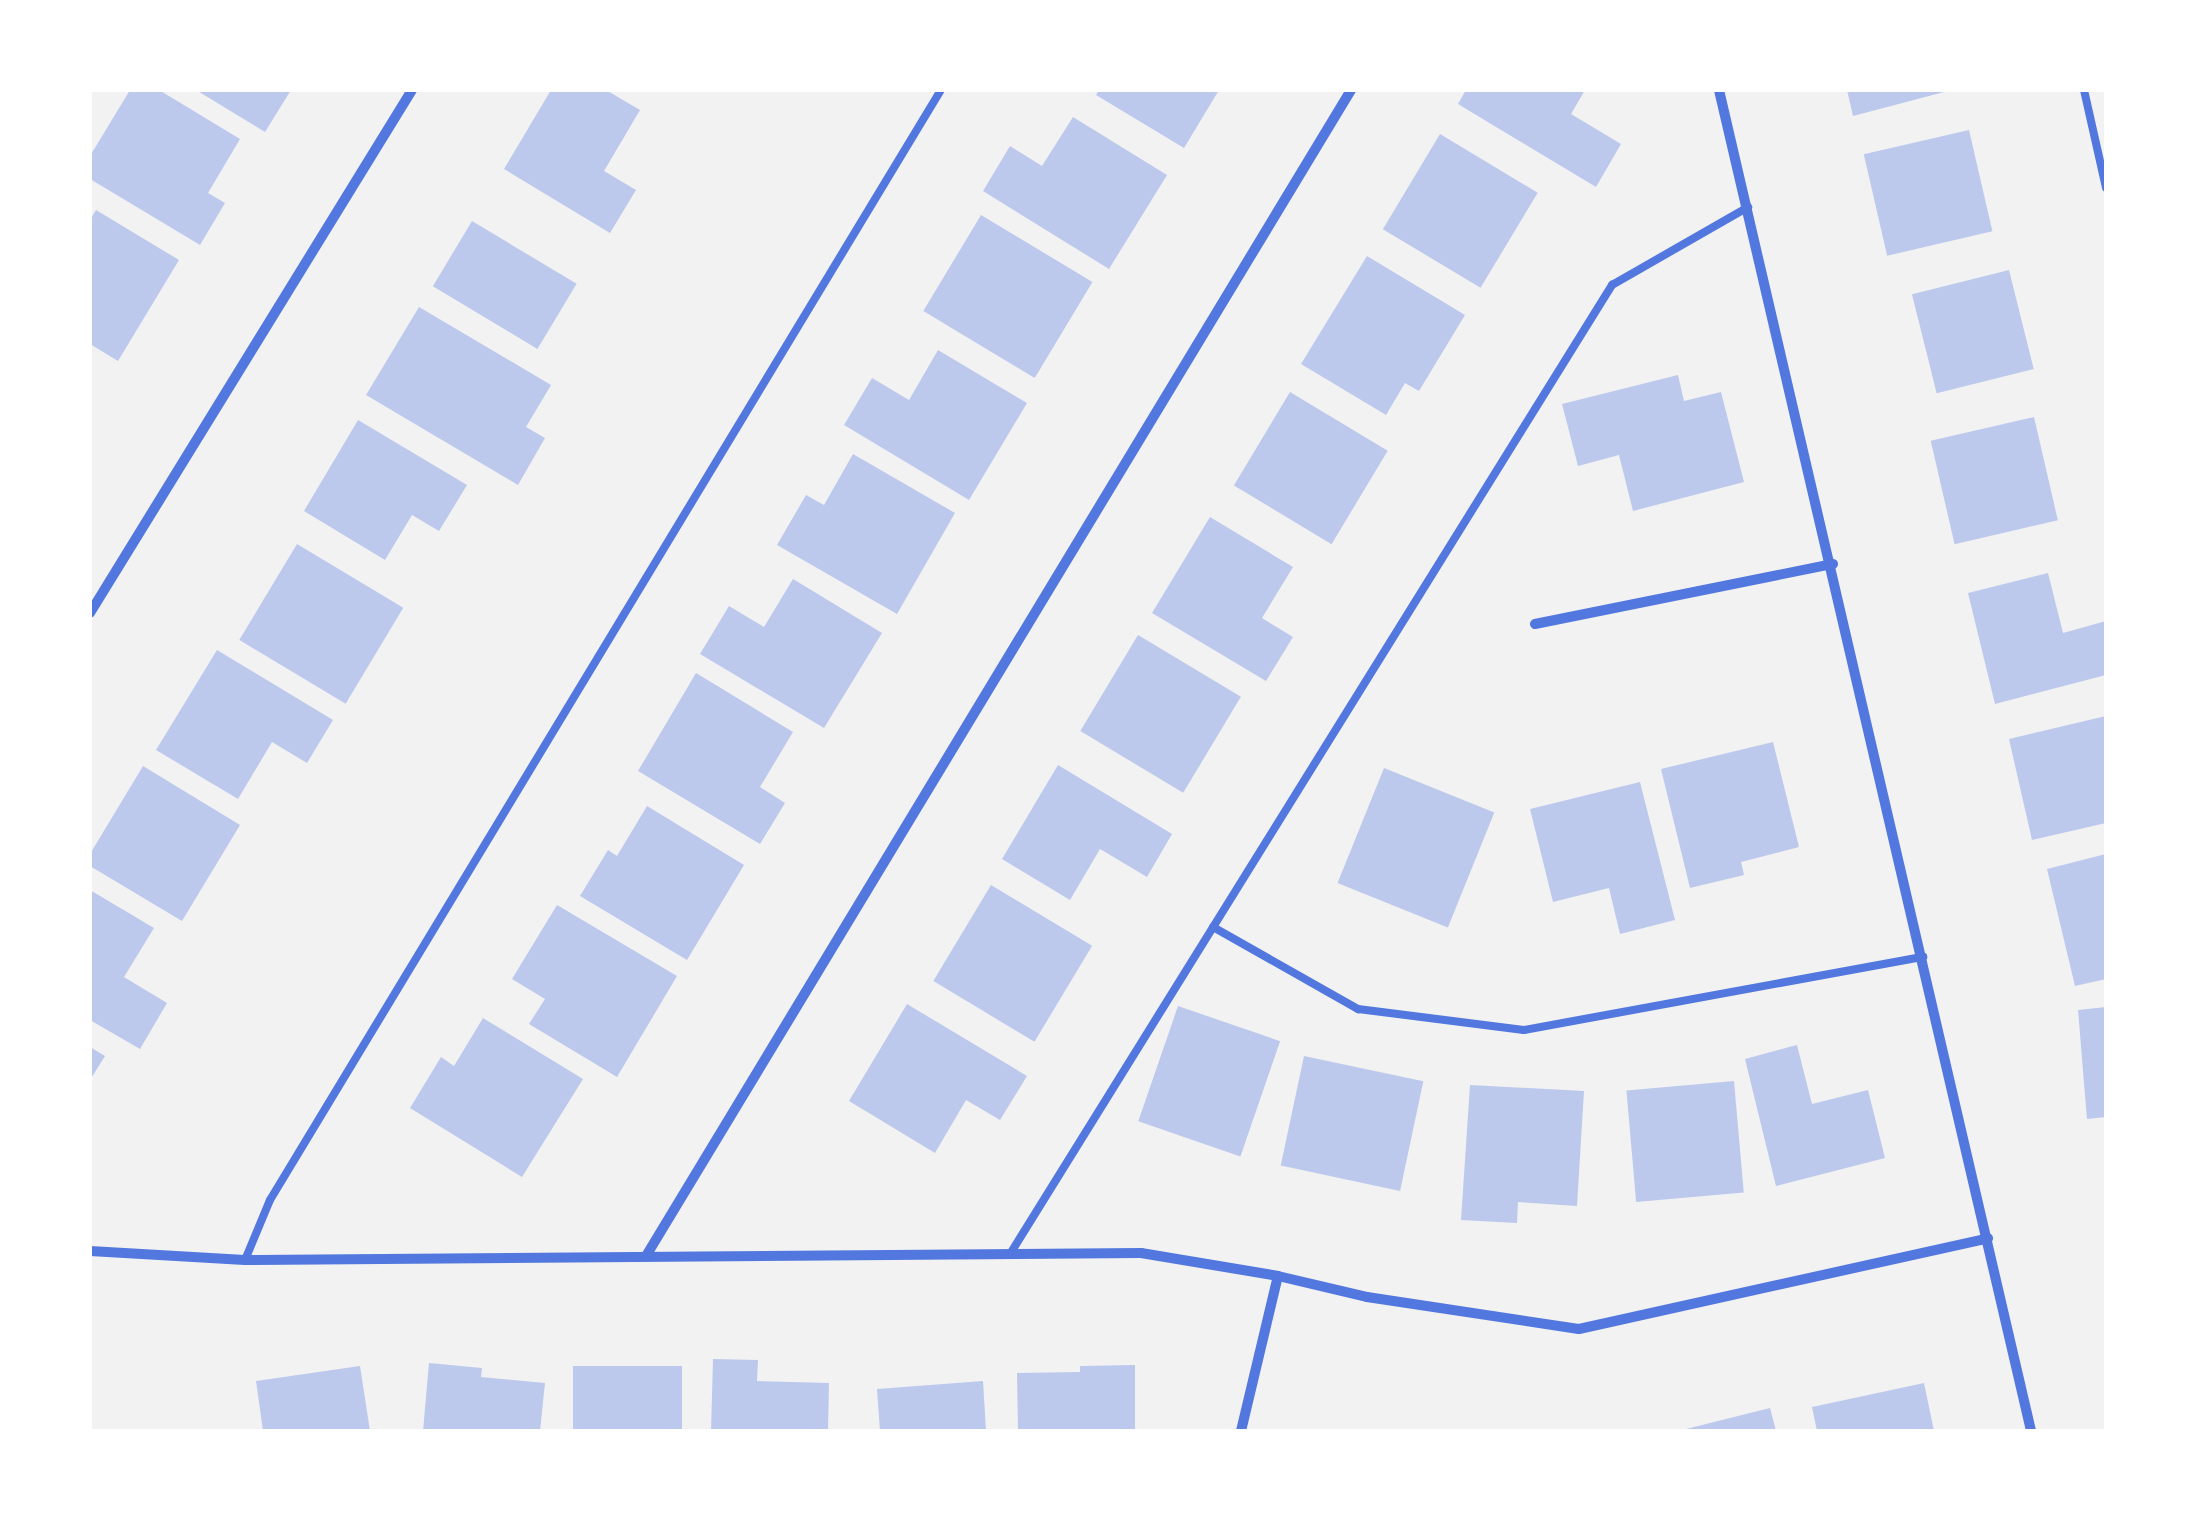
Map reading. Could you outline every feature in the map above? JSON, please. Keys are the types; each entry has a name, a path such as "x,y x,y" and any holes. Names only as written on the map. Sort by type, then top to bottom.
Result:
{"street":[{"path":"90,613 412,90"},
{"path":"646,1256 1351,90"},
{"path":"1718,90 1924,958 2031,1431"},
{"path":"1535,624 1832,564"},
{"path":"90,1251 245,1260 1140,1253 1278,1276 1367,1297 1580,1329 1988,1238"},
{"path":"1241,1431 1278,1276"}],"lane":[{"path":"245,1260 280,1183 941,90"},
{"path":"2084,90 2106,188"},
{"path":"1010,1254 1612,285 1748,207"},
{"path":"1214,926 1358,1009 1524,1030 1924,958"}],"building":[{"path":"130,90 159,90 240,139 208,193 225,203 200,245 90,179 90,156"},
{"path":"196,90 291,90 265,132"},
{"path":"551,90 606,90 640,110 604,171 636,190 610,233 504,169"},
{"path":"1099,90 1219,90 1184,148 1096,95"},
{"path":"1466,90 1585,90 1571,114 1621,144 1596,187 1458,104"},
{"path":"1847,90 1948,90 1948,91 1853,116"},
{"path":"1073,117 1167,175 1109,269 983,191 1010,146 1042,166"},
{"path":"1969,130 1992,231 1887,256 1864,154"},
{"path":"1440,134 1538,193 1481,288 1383,229"},
{"path":"96,210 179,260 118,361 90,344 90,220"},
{"path":"981,215 1092,282 1035,378 923,311"},
{"path":"472,221 577,284 537,349 433,286"},
{"path":"1367,256 1465,315 1419,391 1405,383 1386,415 1301,364"},
{"path":"2009,270 2034,369 1937,393 1912,294"},
{"path":"419,307 551,385 526,427 545,438 518,485 366,395"},
{"path":"938,350 1027,403 969,500 844,425 872,378 909,400"},
{"path":"1678,375 1684,401 1721,392 1744,482 1633,511 1619,455 1578,466 1562,404"},
{"path":"1290,392 1388,451 1332,544 1234,485"},
{"path":"2034,417 2058,520 1955,544 1931,441"},
{"path":"358,420 467,485 439,531 412,515 385,560 304,511"},
{"path":"853,454 955,513 897,614 777,545 806,495 824,505"},
{"path":"1210,517 1293,567 1262,618 1293,637 1266,681 1152,613"},
{"path":"297,544 403,608 346,704 239,640"},
{"path":"2048,573 2063,633 2106,621 2106,675 1995,704 1968,593"},
{"path":"793,579 882,633 824,728 700,654 729,606 764,627"},
{"path":"1138,635 1241,697 1183,793 1080,731"},
{"path":"217,650 333,720 307,763 272,742 238,799 156,750"},
{"path":"696,673 793,732 760,787 785,803 760,844 638,771"},
{"path":"2106,716 2106,823 2032,840 2009,739"},
{"path":"1773,742 1799,847 1741,862 1744,875 1690,888 1661,769"},
{"path":"1058,765 1172,834 1147,877 1100,849 1070,900 1002,859"},
{"path":"143,766 240,825 182,921 90,866 90,854"},
{"path":"1384,768 1494,813 1448,928 1338,883"},
{"path":"1640,782 1675,920 1620,934 1609,888 1553,902 1530,809"},
{"path":"647,806 744,865 687,960 580,896 608,850 617,856"},
{"path":"2106,854 2106,979 2075,986 2047,869"},
{"path":"991,885 1092,946 1034,1042 933,981"},
{"path":"90,890 154,928 124,977 167,1003 140,1049 90,1020"},
{"path":"557,905 677,976 617,1077 529,1024 545,999 512,979"},
{"path":"907,1004 1027,1076 1000,1120 966,1100 935,1153 849,1101"},
{"path":"1178,1006 1280,1041 1240,1157 1138,1121"},
{"path":"2106,1007 2106,1117 2087,1119 2078,1010"},
{"path":"483,1018 583,1079 522,1177 410,1108 441,1057 454,1066"},
{"path":"1797,1045 1812,1104 1868,1090 1885,1158 1776,1186 1745,1059"},
{"path":"90,1047 105,1056 90,1080"},
{"path":"1304,1056 1423,1081 1400,1191 1281,1166"},
{"path":"1734,1081 1744,1193 1636,1202 1626,1090"},
{"path":"1470,1085 1584,1091 1577,1206 1518,1202 1517,1223 1461,1220"},
{"path":"713,1359 758,1360 757,1381 829,1383 828,1431 711,1431"},
{"path":"429,1363 482,1368 481,1377 545,1383 540,1431 423,1431"},
{"path":"1135,1365 1135,1431 1018,1431 1017,1373 1080,1372 1080,1366"},
{"path":"360,1366 370,1431 263,1431 256,1381"},
{"path":"573,1366 682,1366 682,1431 573,1431"},
{"path":"983,1381 986,1431 880,1431 877,1389"},
{"path":"1924,1383 1934,1431 1817,1431 1812,1407"},
{"path":"1770,1408 1776,1431 1682,1430"}]}
